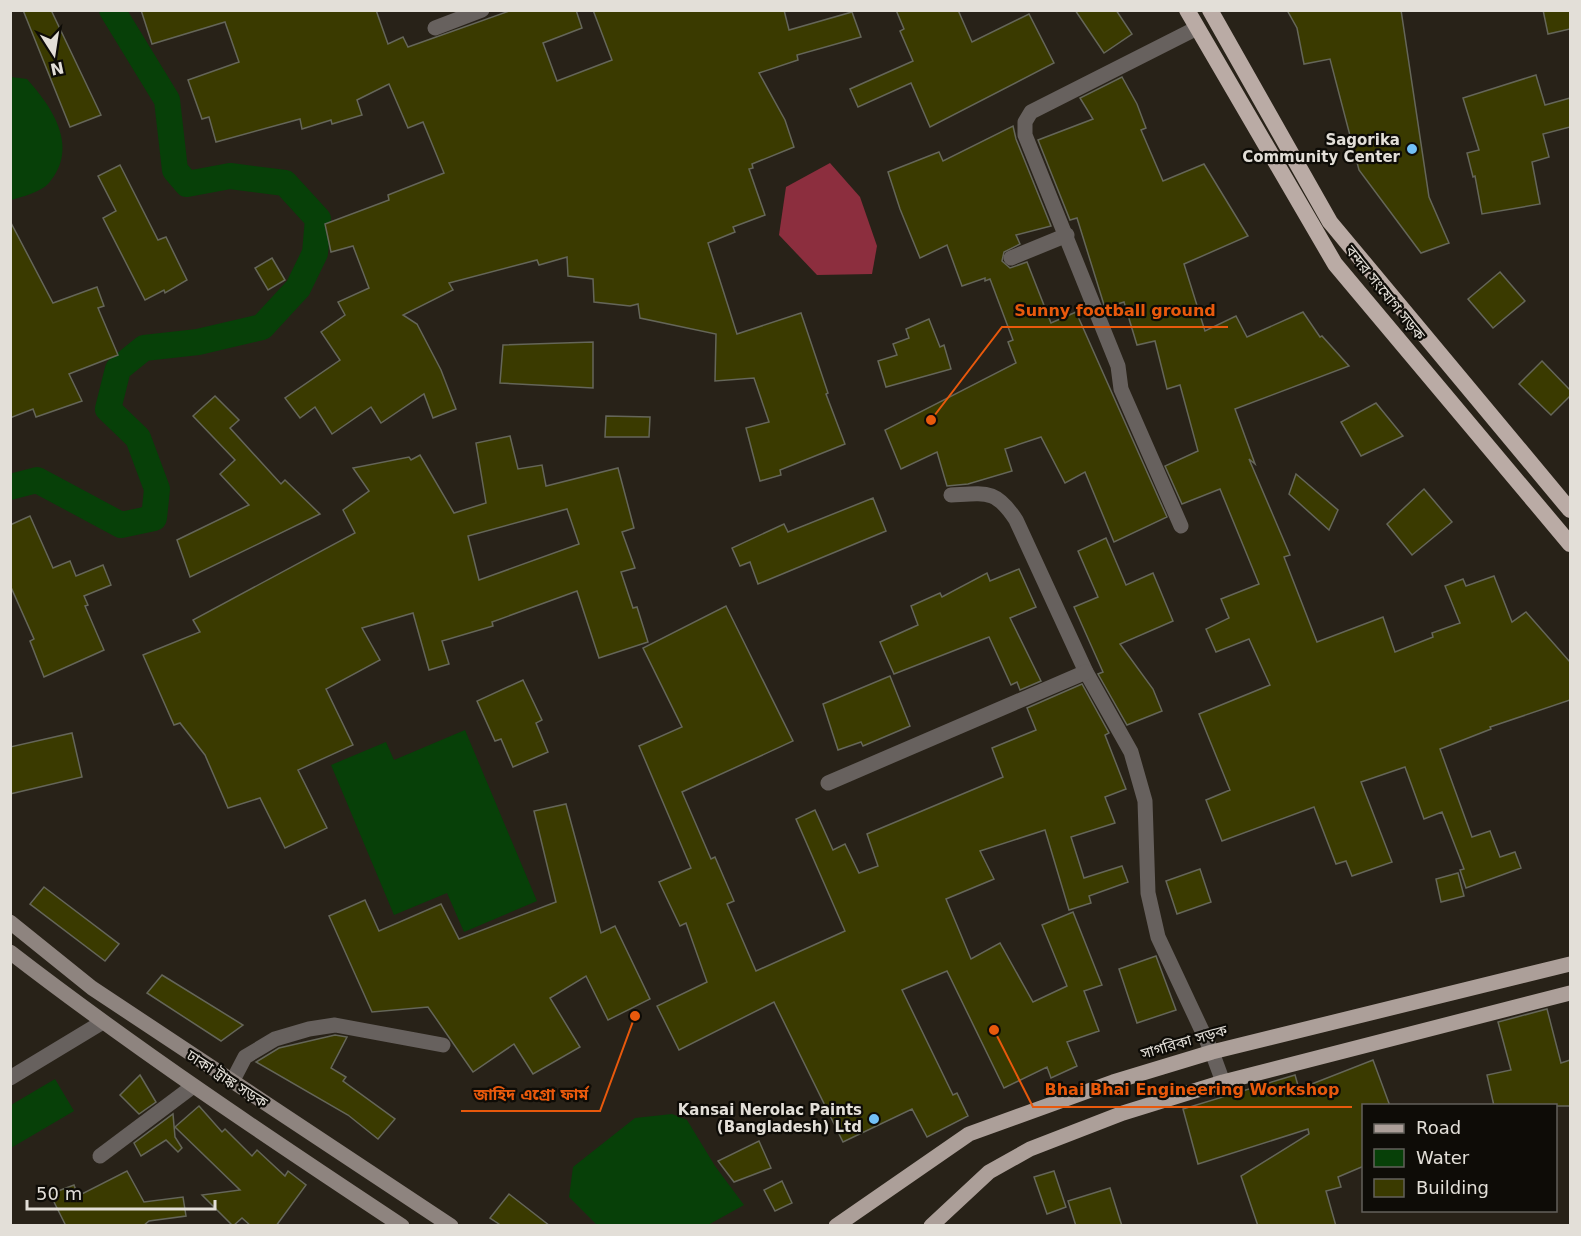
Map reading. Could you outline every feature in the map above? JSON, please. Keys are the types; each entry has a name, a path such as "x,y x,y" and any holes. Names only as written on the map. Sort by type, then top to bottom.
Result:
{"highway":[{"name":"বন্দর সংযোগ সড়ক","path":"1187,10 1335,264 1570,544"},
{"name":"বন্দর সংযোগ সড়ক","path":"1210,10 1330,222 1570,510"}],"main road":[{"name":"ঢাকা ট্রাঙ্ক সড়ক","path":"10,922 92,988 452,1226"},
{"name":"ঢাকা ট্রাঙ্ক সড়ক","path":"10,952 101,1023 192,1087 402,1226"},
{"name":"সাগরিকা সড়ক","path":"836,1226 969,1134 1113,1082 1212,1052 1570,964"},
{"path":"931,1226 989,1172 1030,1149 1123,1113 1223,1082 1570,993"}],"street":[{"path":"435,28 482,10"},
{"path":"1181,526 1121,389 1118,366 1067,234 1025,135 1025,122 1030,112 1197,28"},
{"path":"1011,258 1067,234"},
{"path":"951,495 989,492 1004,501 1016,520 1086,672 1131,752 1145,801 1148,893 1158,937 1212,1052 1223,1082"},
{"path":"828,783 1086,672"},
{"path":"10,1078 101,1023"},
{"path":"232,1082 245,1057 275,1039 309,1029 334,1025 443,1045"},
{"path":"99,1156 192,1087"}],"shaded area":[{"path":"830,163 860,197 877,246 872,274 817,275 779,235 786,187"}],"water":[{"path":"11,77 27,79 45,102 59,128 62,156 58,169 46,186 26,196 11,200"},
{"path":"465,730 537,901 464,932 447,893 394,915 331,765 386,742 394,760"},
{"path":"55,1079 74,1111 11,1148 11,1105"},
{"path":"672,1114 687,1120 715,1166 744,1205 708,1225 597,1225 569,1197 573,1167 635,1118"}],"building":[{"path":"23,10 51,10 101,115 70,127"},
{"path":"141,10 376,10 388,44 403,37 408,47 512,10 576,10 582,28 543,43 557,81 612,60 593,10 784,10 789,30 852,12 861,37 797,55 798,60 759,73 785,120 794,147 752,164 753,168 749,169 765,215 733,227 735,232 708,243 737,334 801,313 828,393 826,394 845,444 780,470 781,475 760,481 746,428 769,422 754,378 715,381 716,334 640,318 638,304 630,306 594,302 593,279 568,276 567,257 539,265 537,260 449,283 453,290 403,315 417,324 441,370 456,409 433,418 424,394 381,423 371,407 332,434 315,407 300,418 285,398 340,360 321,332 345,315 338,302 369,288 353,246 331,252 325,224 389,200 388,195 444,173 423,122 408,128 389,84 357,100 362,115 332,124 331,120 302,129 300,119 216,142 209,117 202,119 188,80 239,62 225,22 152,44"},
{"path":"896,10 958,10 972,42 1029,14 1054,63 930,127 911,83 858,107 850,89 913,61 900,31 904,29"},
{"path":"1075,10 1116,10 1132,34 1104,53"},
{"path":"1287,10 1401,10 1429,197 1449,243 1421,253 1359,170 1330,59 1304,64 1297,28"},
{"path":"1543,10 1570,10 1570,29 1548,34"},
{"path":"1536,75 1545,105 1570,98 1570,127 1543,134 1549,157 1532,162 1540,204 1482,214 1475,176 1473,177 1467,153 1479,150 1463,98"},
{"path":"1122,77 1137,104 1146,128 1141,130 1163,181 1204,164 1248,236 1184,264 1205,331 1236,316 1247,337 1303,312 1320,337 1322,336 1349,366 1235,409 1255,464 1249,459 1290,555 1284,557 1317,642 1383,617 1395,652 1433,637 1432,633 1460,623 1445,586 1463,579 1466,586 1494,576 1512,622 1526,612 1570,662 1570,700 1490,727 1491,729 1440,749 1472,837 1490,831 1500,857 1515,852 1521,868 1466,888 1460,870 1464,869 1442,812 1424,819 1405,767 1361,782 1392,862 1352,876 1346,861 1336,864 1314,807 1222,841 1206,800 1230,790 1199,714 1270,685 1249,639 1216,652 1206,629 1229,618 1221,599 1259,584 1220,489 1182,504 1165,466 1198,451 1180,385 1167,389 1155,341 1137,345 1124,302 1105,308 1077,218 1070,220 1038,140 1093,119 1080,98"},
{"path":"1013,126 1016,139 1051,226 1016,235 1020,244 1004,252 1002,261 1010,268 1027,262 1051,323 1076,312 1167,517 1114,542 1085,472 1065,483 1041,437 1005,449 1012,471 968,484 947,486 937,452 901,469 885,430 1016,363 1008,342 1013,340 990,279 985,281 985,278 962,286 947,245 920,258 888,172 939,152 943,161"},
{"path":"120,165 158,240 166,237 187,280 165,293 164,290 145,300 103,218 116,211 98,176"},
{"path":"10,221 53,303 97,287 104,306 98,308 118,355 69,374 82,401 36,417 33,409 10,418"},
{"path":"272,258 285,280 268,290 255,268"},
{"path":"1500,272 1525,301 1493,328 1468,299"},
{"path":"929,319 940,347 944,345 951,369 886,387 878,361 897,355 893,344 909,338 906,329"},
{"path":"593,342 593,388 500,383 503,345"},
{"path":"1542,361 1570,390 1570,396 1551,415 1519,384"},
{"path":"215,396 239,420 230,428 281,484 285,480 320,514 190,577 177,540 249,505 220,474 235,460 193,416"},
{"path":"1376,403 1403,436 1361,456 1341,422"},
{"path":"606,416 650,417 649,437 605,437"},
{"path":"510,436 518,469 542,465 546,486 618,468 634,528 622,532 635,568 621,572 633,608 637,607 648,642 599,658 577,591 492,622 493,626 442,641 449,664 429,670 413,613 362,628 380,660 326,689 353,745 298,770 327,828 285,848 260,798 228,808 205,755 180,723 174,725 143,655 200,632 193,620 355,533 343,510 369,491 353,468 409,457 411,460 420,455 454,513 486,503 476,443","holes":["567,509 579,544 479,580 468,536"]},
{"path":"1296,474 1338,510 1329,530 1289,494"},
{"path":"1424,489 1452,522 1412,555 1387,524"},
{"path":"873,498 886,531 758,584 750,562 740,566 732,548 784,524 788,532"},
{"path":"30,516 53,568 70,561 76,576 103,565 111,585 84,596 88,605 85,606 104,650 44,677 30,641 34,639 10,585 10,525"},
{"path":"1106,538 1126,585 1153,573 1173,621 1120,644 1153,689 1162,711 1127,725 1098,674 1103,672 1074,607 1098,597 1078,551"},
{"path":"1019,569 1036,607 1010,618 1041,681 1020,690 1017,682 1011,685 989,637 894,674 880,642 918,625 911,606 940,593 942,597 987,573 990,581"},
{"path":"726,606 793,741 682,792 711,859 715,857 734,901 727,904 756,971 845,931 796,819 815,810 833,850 845,844 859,873 878,866 867,834 1003,777 992,748 1036,730 1027,708 1082,684 1109,733 1105,735 1126,789 1105,797 1115,823 1071,837 1084,878 1122,866 1128,882 1089,896 1091,903 1069,910 1045,830 980,851 994,879 946,899 971,959 1000,943 1033,1002 1067,986 1042,925 1073,912 1102,985 1084,991 1099,1031 1067,1042 1077,1066 1051,1078 1047,1067 1004,1088 947,971 902,990 953,1095 957,1093 968,1116 927,1137 912,1109 843,1142 774,1002 679,1050 657,1006 707,982 686,923 680,926 659,882 691,868 639,746 682,727 643,648"},
{"path":"890,676 910,726 863,746 861,742 838,750 823,704"},
{"path":"523,680 542,720 536,723 548,752 513,767 501,739 495,741 477,701"},
{"path":"72,733 82,777 10,794 10,747"},
{"path":"566,804 601,933 615,926 650,999 608,1020 586,976 550,998 580,1047 533,1074 514,1044 473,1072 428,1007 372,1012 329,916 365,900 379,931 441,904 459,939 556,902 534,811"},
{"path":"1200,869 1211,902 1177,914 1166,881"},
{"path":"1458,873 1464,896 1441,902 1436,879"},
{"path":"44,887 119,944 105,961 30,904"},
{"path":"1156,956 1176,1010 1137,1023 1119,969"},
{"path":"162,975 243,1025 221,1041 147,993"},
{"path":"1547,1009 1561,1063 1570,1060 1570,1106 1494,1104 1487,1075 1511,1070 1498,1022"},
{"path":"335,1035 347,1037 331,1068 346,1077 343,1081 395,1119 378,1139 348,1115 256,1062 279,1048"},
{"path":"1373,1060 1389,1104 1362,1104 1362,1167 1338,1177 1341,1187 1326,1191 1336,1226 1258,1226 1241,1176 1309,1134 1308,1129 1198,1164 1183,1109 1295,1075 1299,1089"},
{"path":"140,1075 156,1102 139,1114 120,1095"},
{"path":"199,1106 222,1132 225,1129 252,1156 257,1150 285,1176 288,1171 306,1185 276,1226 251,1226 242,1218 233,1226 202,1195 240,1190 175,1127"},
{"path":"173,1114 175,1137 182,1148 178,1152 166,1140 141,1156 134,1143"},
{"path":"759,1141 771,1168 734,1182 718,1161"},
{"path":"127,1171 144,1202 183,1197 186,1216 149,1221 143,1226 66,1226 50,1194 74,1185 78,1196"},
{"path":"1054,1171 1066,1207 1047,1214 1034,1177"},
{"path":"782,1181 792,1203 775,1211 764,1190"},
{"path":"1110,1188 1122,1226 1076,1226 1068,1201"},
{"path":"509,1194 550,1226 502,1226 490,1218"}],"waterway":[{"path":"10,487 37,480 121,525 154,518 157,489 138,438 108,409 118,369 144,348 198,342 262,327 298,288 315,253 318,219 285,183 230,176 187,184 175,170 167,100 112,10"}],"place":[{"name":"Sagorika Community Center","path":"1412,149"},
{"name":"Sunny football ground","path":"931,420"},
{"name":"জাহিদ এগ্রো ফার্ম","path":"635,1016"},
{"name":"Bhai Bhai Engineering Workshop","path":"994,1030"},
{"name":"Kansai Nerolac Paints (Bangladesh) Ltd","path":"874,1119"}]}
